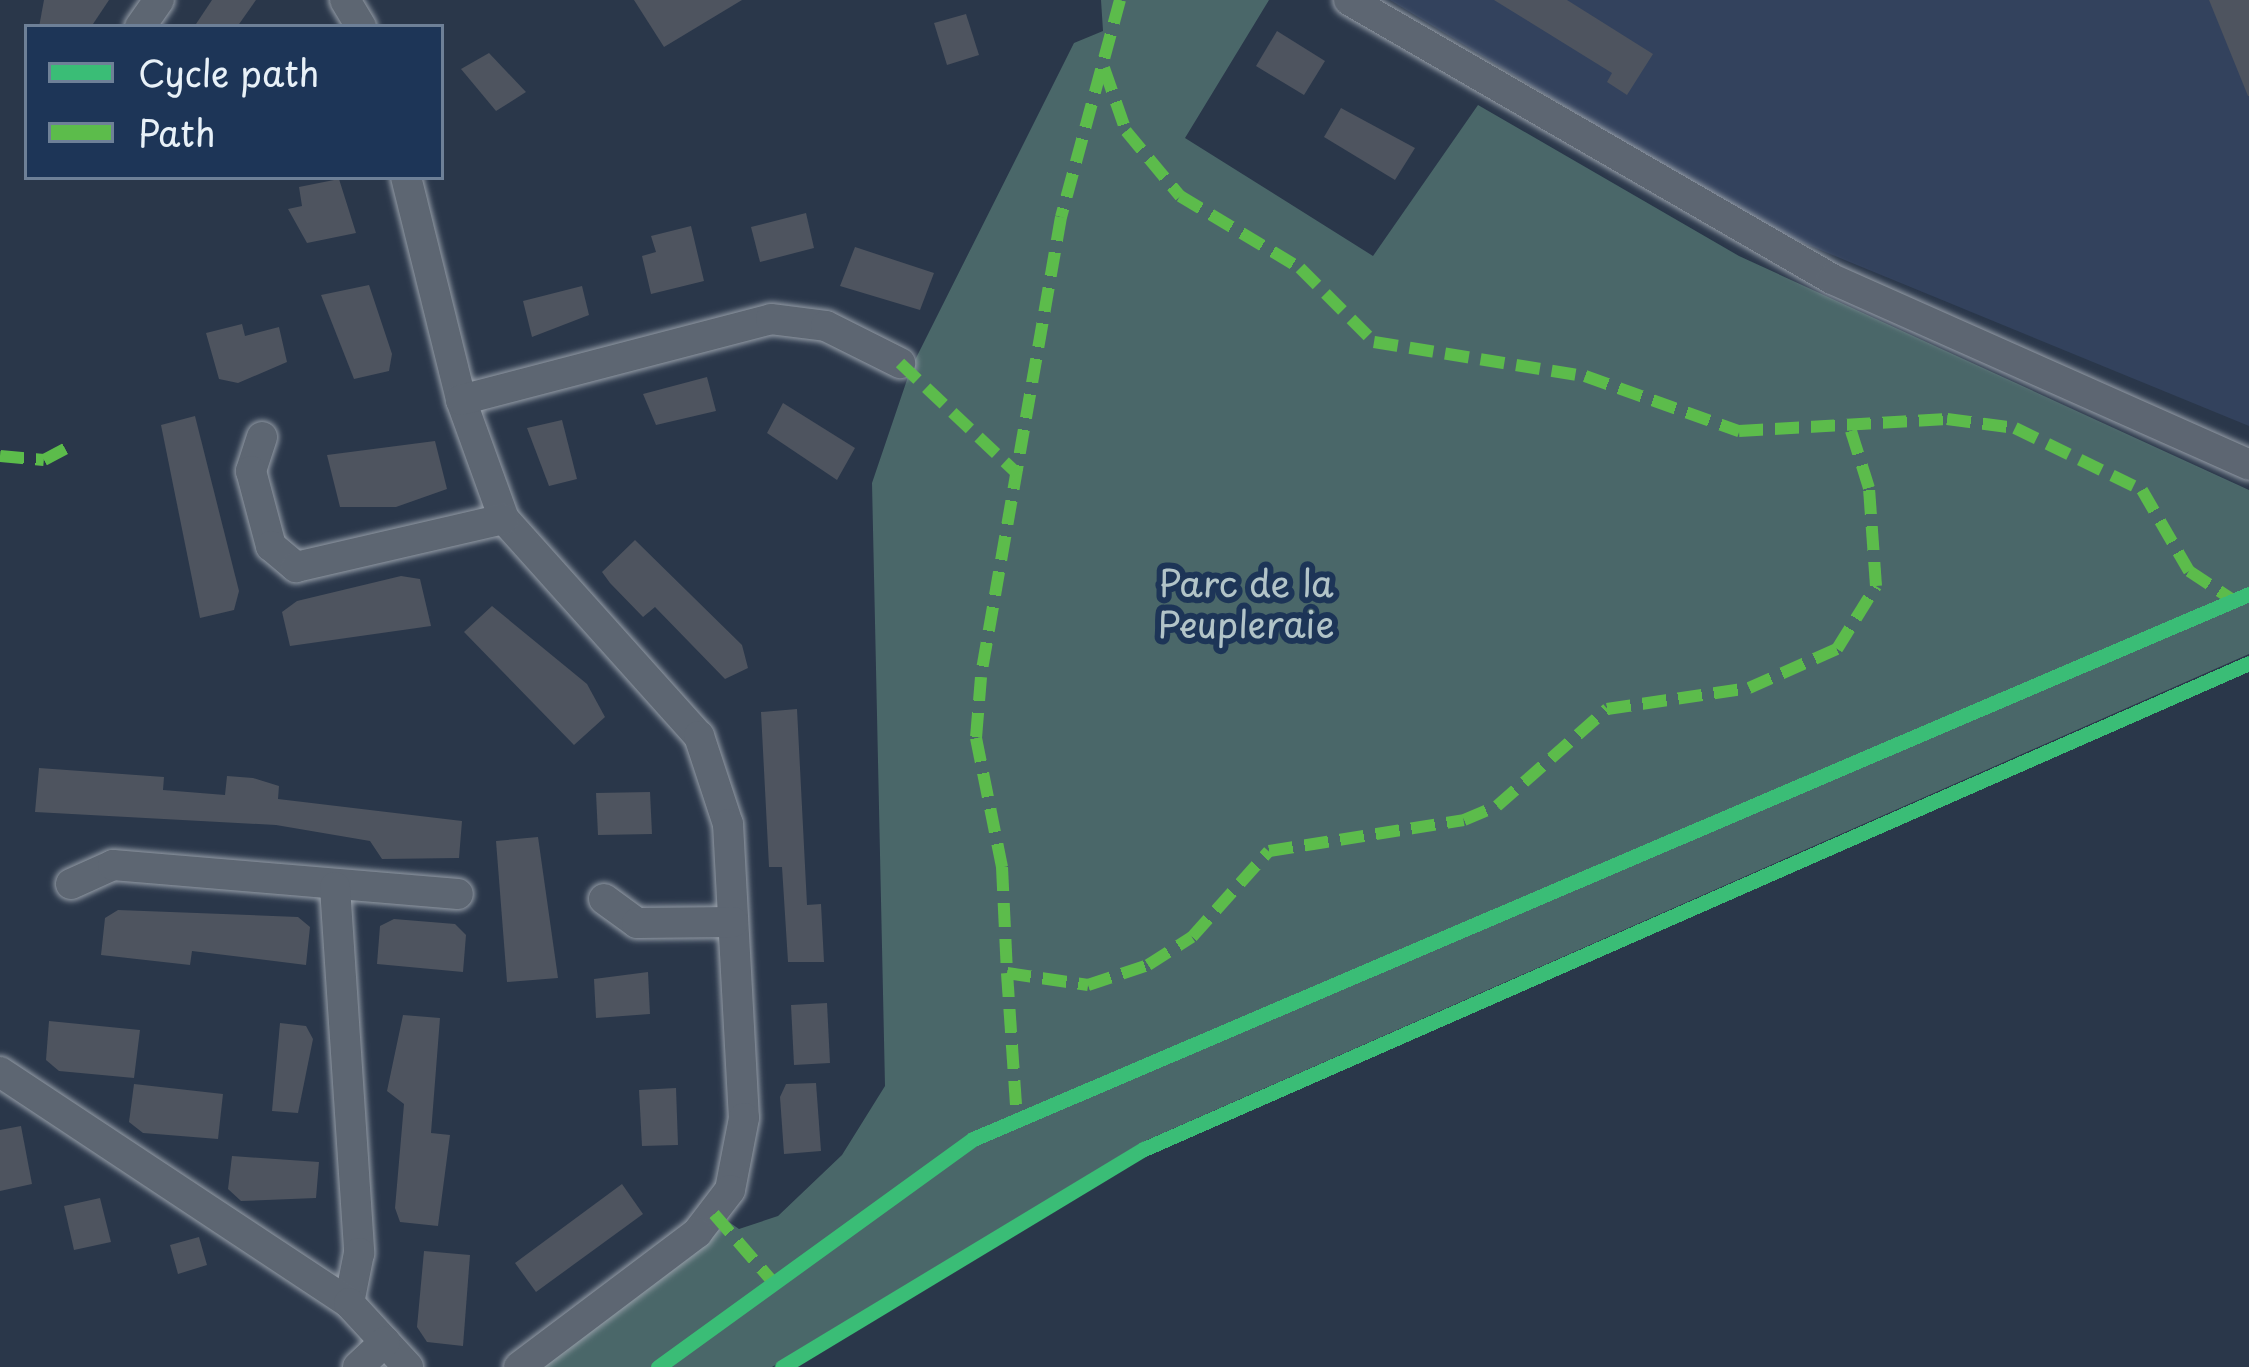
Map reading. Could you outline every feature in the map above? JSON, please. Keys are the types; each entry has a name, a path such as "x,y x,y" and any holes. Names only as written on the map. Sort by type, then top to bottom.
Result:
{"street":[{"path":"1356,2 1811,268 2249,464"},
{"path":"407,180 460,400 504,520 699,736 728,824 744,1118 730,1190 698,1233 519,1367"},
{"path":"460,400 771,319 826,326 900,363"},
{"path":"262,437 251,471 271,546 296,567 504,520"},
{"path":"71,884 113,865 458,893"},
{"path":"334,886 359,1252 349,1303"},
{"path":"604,898 637,923 733,922"},
{"path":"0,1072 349,1303 408,1367"},
{"path":"358,1367 385,1342"}],"shaded area":[{"path":"1390,0 2249,0 2249,426 1762,226"}],"green space":[{"name":"Parc de la Peupleraie","path":"1101,0 1269,0 1185,138 1373,256 1478,105 1739,256 2249,490 2249,654 1143,1142 772,1367 543,1367 729,1222 739,1229 778,1216 842,1155 885,1086 872,483 911,368 1074,43 1103,31"}],"building":[{"path":"44,0 109,0 93,24 40,24"},
{"path":"212,0 256,0 239,24 196,24"},
{"path":"634,0 742,0 664,47"},
{"path":"1494,0 1567,0 1653,54 1627,95 1607,82 1612,73"},
{"path":"2209,0 2249,0 2249,96 2248,96"},
{"path":"966,14 979,55 947,65 934,23"},
{"path":"1277,31 1325,61 1304,95 1256,66"},
{"path":"489,53 526,92 496,111 461,69"},
{"path":"1341,108 1415,148 1395,180 1324,137"},
{"path":"339,180 356,233 307,243 288,209 302,206 299,187"},
{"path":"806,213 814,248 760,262 751,227"},
{"path":"691,226 704,281 651,294 642,256 656,252 651,236"},
{"path":"855,247 934,273 920,310 840,286"},
{"path":"369,285 392,354 389,371 354,379 321,295"},
{"path":"582,286 589,315 532,337 523,301"},
{"path":"242,324 245,336 279,327 287,362 238,383 219,379 206,333"},
{"path":"707,377 716,411 656,425 643,394"},
{"path":"783,403 855,448 837,480 767,433"},
{"path":"195,416 239,591 234,610 200,618 161,425"},
{"path":"562,420 577,479 549,486 527,428"},
{"path":"435,441 447,489 396,507 340,507 327,455"},
{"path":"635,540 742,645 748,668 725,679 655,607 643,617 610,583 602,572"},
{"path":"401,576 420,579 431,626 290,646 282,612 297,601"},
{"path":"492,606 587,684 605,717 574,745 464,632"},
{"path":"797,709 807,905 821,904 824,962 788,962 782,867 769,867 761,712"},
{"path":"39,768 164,777 163,790 225,795 227,776 253,778 279,786 278,799 462,821 459,858 382,859 370,841 276,825 35,812"},
{"path":"650,792 652,834 598,835 596,793"},
{"path":"538,837 558,978 507,982 496,841"},
{"path":"118,910 298,917 310,927 306,965 192,951 190,965 101,955 105,918"},
{"path":"394,919 455,924 466,935 463,972 377,964 380,926"},
{"path":"648,972 650,1014 596,1018 594,979"},
{"path":"827,1003 830,1063 794,1065 791,1005"},
{"path":"403,1015 440,1018 431,1133 450,1135 438,1226 400,1222 395,1208 404,1104 387,1091"},
{"path":"49,1021 140,1030 134,1078 59,1071 46,1060"},
{"path":"280,1023 306,1026 313,1039 298,1113 272,1111"},
{"path":"816,1083 821,1151 784,1154 780,1097 786,1084"},
{"path":"134,1084 223,1094 218,1139 143,1133 129,1122"},
{"path":"676,1088 678,1145 642,1146 639,1090"},
{"path":"21,1126 32,1184 0,1191 0,1130"},
{"path":"232,1156 319,1162 316,1198 241,1201 228,1189"},
{"path":"622,1184 643,1214 536,1292 515,1263"},
{"path":"100,1198 111,1242 74,1250 64,1206"},
{"path":"199,1237 207,1265 178,1274 170,1245"},
{"path":"424,1251 470,1255 463,1346 427,1342 417,1327"}],"marked path":[{"path":"1120,0 1061,217 981,677 976,738 1002,867 1007,973 1088,985 1148,965 1192,937 1269,851 1464,820 1497,806 1607,709 1749,688 1837,649 1876,586 1869,488 1851,431"},
{"path":"1104,68 1126,131 1180,196 1300,268 1374,342 1585,376 1739,431 1947,419 2015,428 2142,490 2189,571 2233,600"},
{"path":"900,363 1019,475"},
{"path":"0,456 44,460 65,449"},
{"path":"1007,973 1017,1119"},
{"path":"714,1214 772,1281"}],"cycle path":[{"path":"658,1367 973,1139 2249,594"},
{"path":"782,1367 1144,1149 2249,663"}]}
